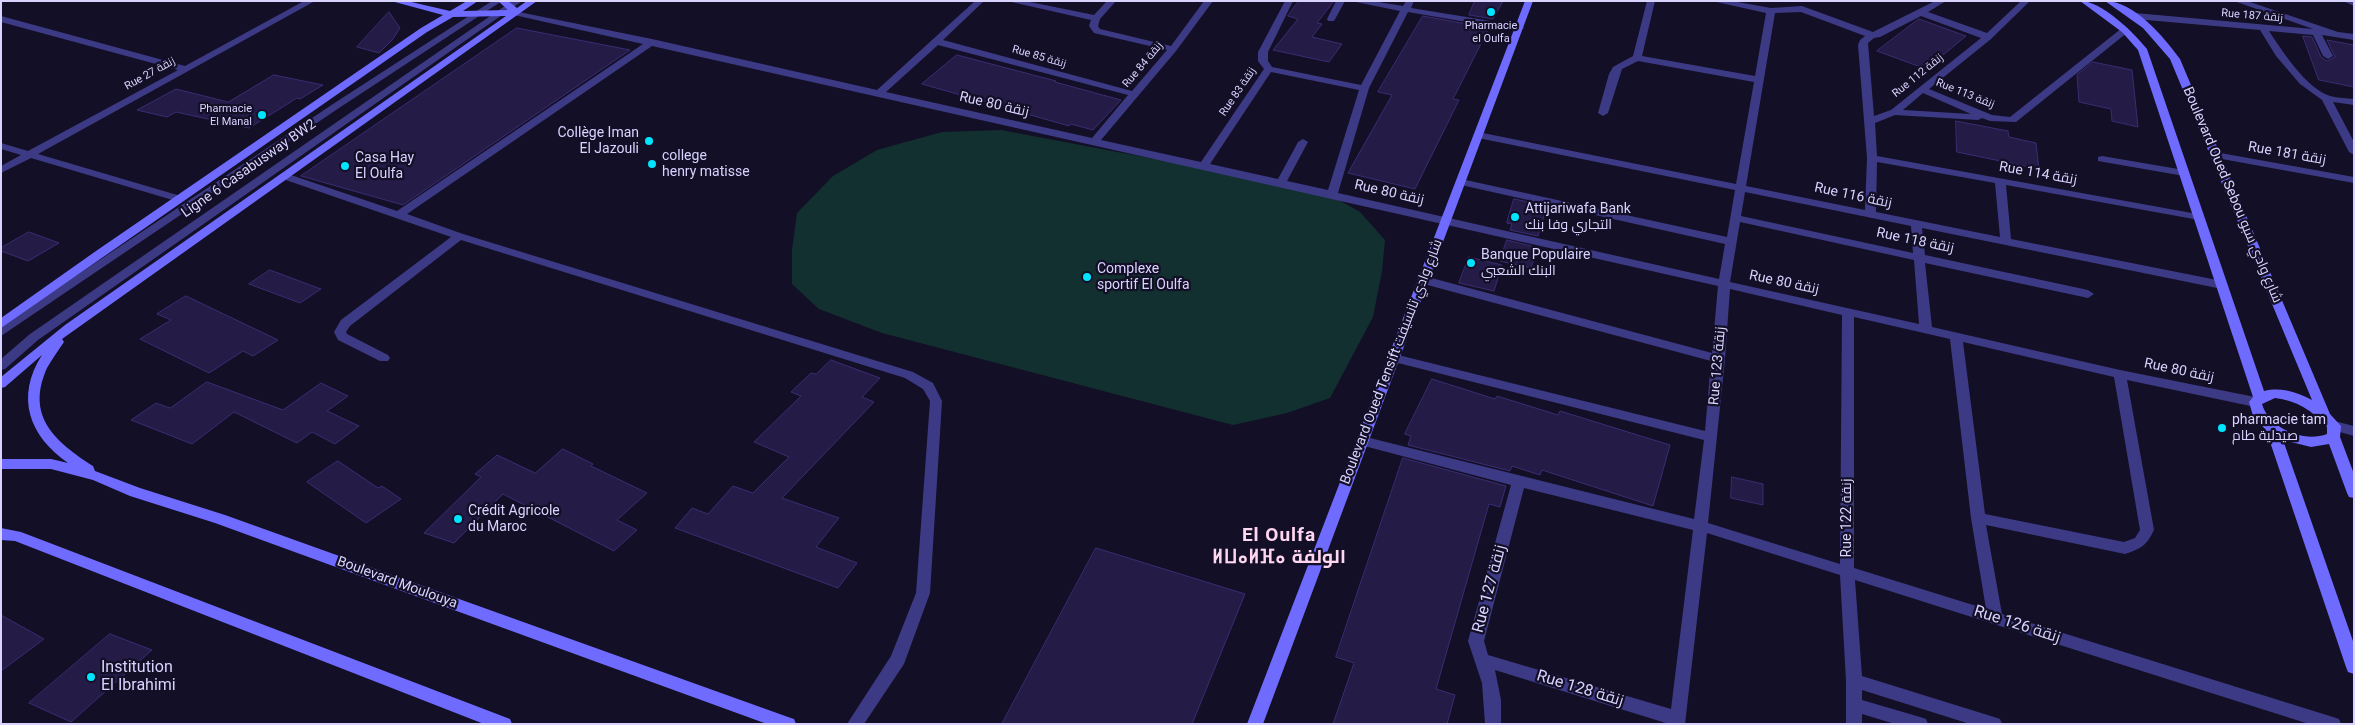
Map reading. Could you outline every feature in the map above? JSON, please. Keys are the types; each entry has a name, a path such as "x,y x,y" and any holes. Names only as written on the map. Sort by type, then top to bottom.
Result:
{"street":[{"name":"Rue 27 زنقة","path":"1,170 311,1"},
{"path":"394,1 450,14 476,14"},
{"path":"1,324 100,252 424,30 474,1"},
{"path":"1,384 69,328 284,176 507,6 533,1"},
{"path":"879,94 938,42 980,1"},
{"path":"1112,1 1096,18 1093,26 1097,31 1173,49"},
{"name":"Rue 84 زنقة","path":"1094,142 1173,49 1208,1"},
{"name":"Rue 83 زنقة","path":"1203,167 1269,69 1263,61 1263,52 1289,1"},
{"path":"1331,19 1341,1"},
{"path":"1355,1 1408,6 1519,28"},
{"name":"Boulevard Oued Tensift شارع وادي تانسيفت","path":"1255,724 1529,1"},
{"path":"1637,58 1651,1"},
{"path":"1716,1 1772,11 1802,9 1872,35 1877,35 1942,1"},
{"path":"1802,9 1814,1"},
{"name":"Rue 112 زنقة","path":"1870,121 1894,112 1988,37 2026,1"},
{"path":"2084,1 2125,30 2142,49 2222,285 2258,400 2256,410 2259,416 2272,428 2301,440 2326,442 2334,432 2354,431"},
{"name":"Boulevard Oued Sebou شارع وادي سبو","path":"2109,1 2135,16 2161,39 2175,59 2324,414"},
{"path":"2238,1 2336,34 2354,37"},
{"path":"2347,1 2354,3"},
{"path":"1016,2 1096,18"},
{"name":"Ligne 6 Casabusway BW2","path":"1,332 476,14 507,6"},
{"name":"Ligne 6 Casabusway BW2","path":"1,366 34,337 507,6"},
{"name":"Rue 80 زنقة","path":"507,6 652,42 1281,183 1724,286 1848,312 2120,374 2258,400"},
{"path":"1332,195 1364,88 1408,6"},
{"name":"Rue 123 زنقة","path":"1677,721 1711,437 1724,286 1772,11"},
{"path":"1922,13 1988,37"},
{"name":"Rue 187 زنقة","path":"2135,16 2336,34"},
{"path":"1,19 186,69"},
{"path":"2263,28 2279,54 2303,82 2326,98 2354,102"},
{"path":"1894,112 2012,120 2125,30"},
{"path":"2316,32 2328,56"},
{"path":"1870,214 1872,158 1863,45 1872,35"},
{"path":"399,215 652,42"},
{"name":"Rue 85 زنقة","path":"938,42 1134,94"},
{"path":"1603,113 1614,74 1618,67 1637,58 1760,80"},
{"path":"1269,69 1364,88"},
{"name":"Rue 113 زنقة","path":"1921,89 1994,119"},
{"path":"2326,98 2354,152"},
{"name":"Rue 116 زنقة","path":"1478,135 2222,285"},
{"path":"1281,183 1303,142"},
{"path":"1,146 180,199"},
{"name":"Rue 181 زنقة","path":"2215,155 2354,180"},
{"name":"Rue 114 زنقة","path":"1872,158 2000,183 2199,217"},
{"path":"2102,159 2184,173"},
{"path":"284,176 459,236 909,375 928,386 936,401 923,593 898,659 855,724"},
{"path":"1461,182 1732,242"},
{"path":"2000,183 2006,241"},
{"name":"Rue 118 زنقة","path":"1735,218 2088,294"},
{"path":"1916,224 1926,330"},
{"path":"384,358 342,337 340,332 345,323 459,236"},
{"path":"1424,280 1719,359"},
{"name":"Rue 122 زنقة","path":"1848,312 1847,570 1854,681 1854,724"},
{"path":"69,328 45,358 37,374 33,406 43,433 68,457 96,476"},
{"path":"1956,337 1978,518 1995,619"},
{"path":"1394,358 1711,437"},
{"path":"1978,518 2125,548 2140,542 2146,530 2120,374"},
{"path":"2258,400 2276,394 2298,399 2324,414 2334,432 2354,493"},
{"path":"2272,428 2354,667"},
{"name":"Rue 126 زنقة","path":"1362,441 1519,482 1701,526 1847,570 1995,619 2333,724"},
{"name":"Boulevard Moulouya","path":"1,464 51,464 96,476 135,492 220,519 788,724"},
{"name":"Rue 127 زنقة","path":"1493,724 1494,710 1484,660 1477,649 1476,641 1519,482"},
{"path":"1,534 16,536 504,724"},
{"name":"Rue 128 زنقة","path":"1484,660 1677,721"},
{"path":"1854,681 1994,724"},
{"path":"1853,704 1920,724"}],"green space":[{"name":"Complexe sportif El Oulfa","path":"1001,130 1234,174 1332,196 1360,212 1385,240 1382,271 1373,317 1330,398 1287,413 1233,425 882,333 819,309 792,284 792,250 797,213 833,176 877,150 942,132"}],"building":[{"path":"1299,1 1334,1 1317,23 1322,24 1312,37 1342,44 1329,62 1273,50 1298,19 1288,16"},
{"path":"1475,1 1503,1 1493,19 1469,15"},
{"path":"389,12 400,28 393,39 379,53 357,47"},
{"path":"1423,16 1489,28 1453,99 1459,100 1415,189 1348,173 1392,95 1378,92"},
{"path":"1919,19 1966,36 1926,69 1877,51"},
{"path":"517,28 630,50 403,205 301,176"},
{"path":"2303,36 2312,37 2321,57 2327,61 2335,57 2327,40 2354,45 2354,87 2319,80"},
{"path":"957,55 1121,100 1093,130 1071,124 1069,126 922,84"},
{"path":"2093,62 2132,70 2138,127 2112,121 2111,109 2079,102 2077,75"},
{"path":"274,75 323,85 300,99 297,98 249,128 176,112 167,117 137,110 176,89 228,102"},
{"path":"1956,121 2008,131 2009,137 2036,143 2039,169 1957,152"},
{"path":"1514,199 1547,206 1538,236 1510,230 1512,224 1507,223"},
{"path":"29,232 59,243 28,261 1,251 1,248"},
{"path":"1507,240 1537,249 1531,268 1500,261"},
{"path":"1469,257 1502,265 1494,291 1459,283"},
{"path":"270,270 321,289 300,303 249,284"},
{"path":"186,296 278,340 253,356 243,351 209,373 140,339 171,320 157,314"},
{"path":"831,360 880,378 862,397 874,402 782,498 839,518 816,547 857,563 838,588 675,528 692,508 708,514 733,486 753,493 789,457 754,442 801,396 791,392 811,373 816,374"},
{"path":"1432,379 1495,399 1497,396 1558,415 1560,411 1670,445 1653,506 1542,470 1540,475 1512,466 1510,471 1408,445 1411,436 1405,434"},
{"path":"207,382 283,410 321,383 348,396 327,411 359,426 335,444 312,432 297,443 234,412 192,444 131,420 156,403 170,408"},
{"path":"563,449 593,464 591,466 647,493 617,520 637,530 614,551 503,494 454,543 424,533 481,477 475,474 497,455 535,473"},
{"path":"1403,458 1506,486 1500,507 1489,504 1436,689 1455,695 1447,724 1333,724 1354,663 1336,657"},
{"path":"338,461 378,488 382,486 401,499 366,523 307,482"},
{"path":"1732,477 1763,484 1763,505 1731,498"},
{"path":"1096,548 1245,594 1192,724 1002,724"},
{"path":"1,615 44,639 1,671"},
{"name":"Institution El Ibrahimi","path":"110,634 152,650 71,722 29,703"}],"place":[{"name":"Pharmacie el Oulfa","path":"1491,12"},
{"name":"Pharmacie El Manal","path":"262,115"},
{"name":"Collège Iman El Jazouli","path":"649,141"},
{"name":"college henry matisse","path":"652,164"},
{"name":"Casa Hay El Oulfa","path":"345,166"},
{"name":"Attijariwafa Bank التجاري وفا بنك","path":"1515,217"},
{"name":"Banque Populaire البنك الشعبي","path":"1471,263"},
{"name":"Complexe sportif El Oulfa","path":"1087,277"},
{"name":"pharmacie tam صيدلية طام","path":"2222,428"},
{"name":"Crédit Agricole du Maroc","path":"458,519"},
{"name":"Institution El Ibrahimi","path":"91,677"}],"district":[{"name":"El Oulfa ⵍⵡⴰⵍⴼⴰ الولفة","path":"1279,547"}]}
